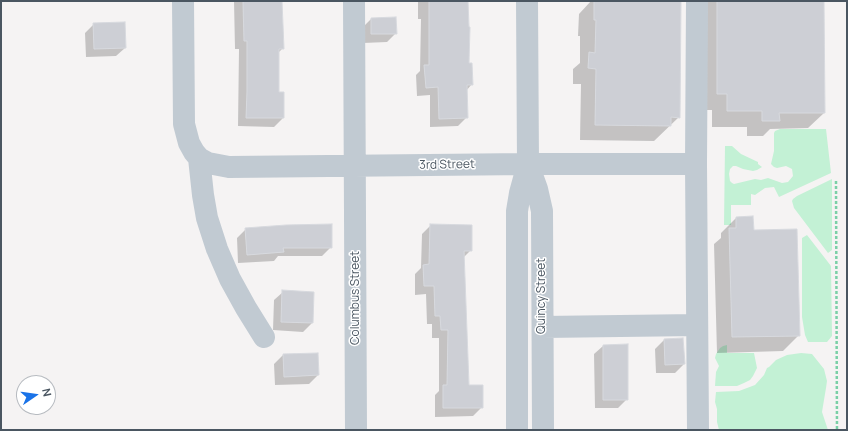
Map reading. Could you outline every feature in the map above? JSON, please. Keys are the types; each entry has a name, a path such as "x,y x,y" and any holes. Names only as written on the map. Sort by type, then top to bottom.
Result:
{"street":[{"path":"183,1 184,124 189,143 199,158 207,218 217,249 230,279 264,337"},
{"name":"Columbus Street","path":"354,1 356,430"},
{"name":"Quincy Street","path":"517,430 517,211 528,164 527,1"},
{"path":"697,1 696,164 698,430"},
{"name":"3rd Street","path":"199,158 208,163 229,167 696,164"},
{"name":"Quincy Street","path":"528,164 537,189 542,211 543,430"},
{"path":"543,327 697,324"}],"path":[{"path":"836,181 837,430"}],"green space":[{"path":"780,129 826,129 831,173 779,197 774,187 765,188 755,195 751,194 751,205 731,205 731,225 724,225 725,146 732,146 741,154 758,162 758,164 762,167 753,171 733,166 730,169 729,174 730,181 732,183 734,184 755,179 761,180 768,178 782,183 788,182 793,176 792,169 786,166 777,168 771,164 774,151 774,133"},
{"path":"832,179 832,250 828,253 794,208 792,201 797,196"},
{"path":"807,235 831,266 832,336 827,342 808,342 805,335 802,317 802,238"},
{"path":"727,345 727,353 754,353 757,368 750,380 737,386 715,386 716,372 719,366 715,358 716,354 720,348"},
{"path":"801,353 812,354 824,369 827,381 822,412 828,430 719,430 715,402 716,392 739,391 755,385 764,375 767,368 776,360 787,355"}],"building":[{"path":"243,1 282,1 284,49 279,49 279,92 284,92 284,118 246,118 247,41 244,41"},
{"path":"429,1 468,1 470,27 469,63 472,63 473,85 467,85 468,118 439,119 438,87 426,88 424,65 429,65"},
{"path":"594,1 681,1 680,118 671,117 671,126 595,125 596,69 588,68 589,52 595,53 596,20 594,20"},
{"path":"717,1 824,1 825,113 779,113 780,121 762,121 762,111 727,111 727,94 717,94"},
{"path":"396,17 397,34 371,34 371,18"},
{"path":"125,22 126,48 94,49 93,23"},
{"path":"753,216 754,230 797,229 800,336 732,337 729,228 736,228 736,217"},
{"path":"332,224 332,248 283,248 284,252 247,255 245,228"},
{"path":"430,224 472,225 472,251 464,251 469,385 483,385 483,408 443,408 443,385 447,385 448,330 441,330 440,316 435,316 434,286 424,286 423,265 429,264"},
{"path":"282,290 314,292 313,323 281,322"},
{"path":"683,338 685,364 665,365 664,339"},
{"path":"628,344 628,400 603,400 603,345"},
{"path":"318,353 319,375 284,377 283,354"}]}
